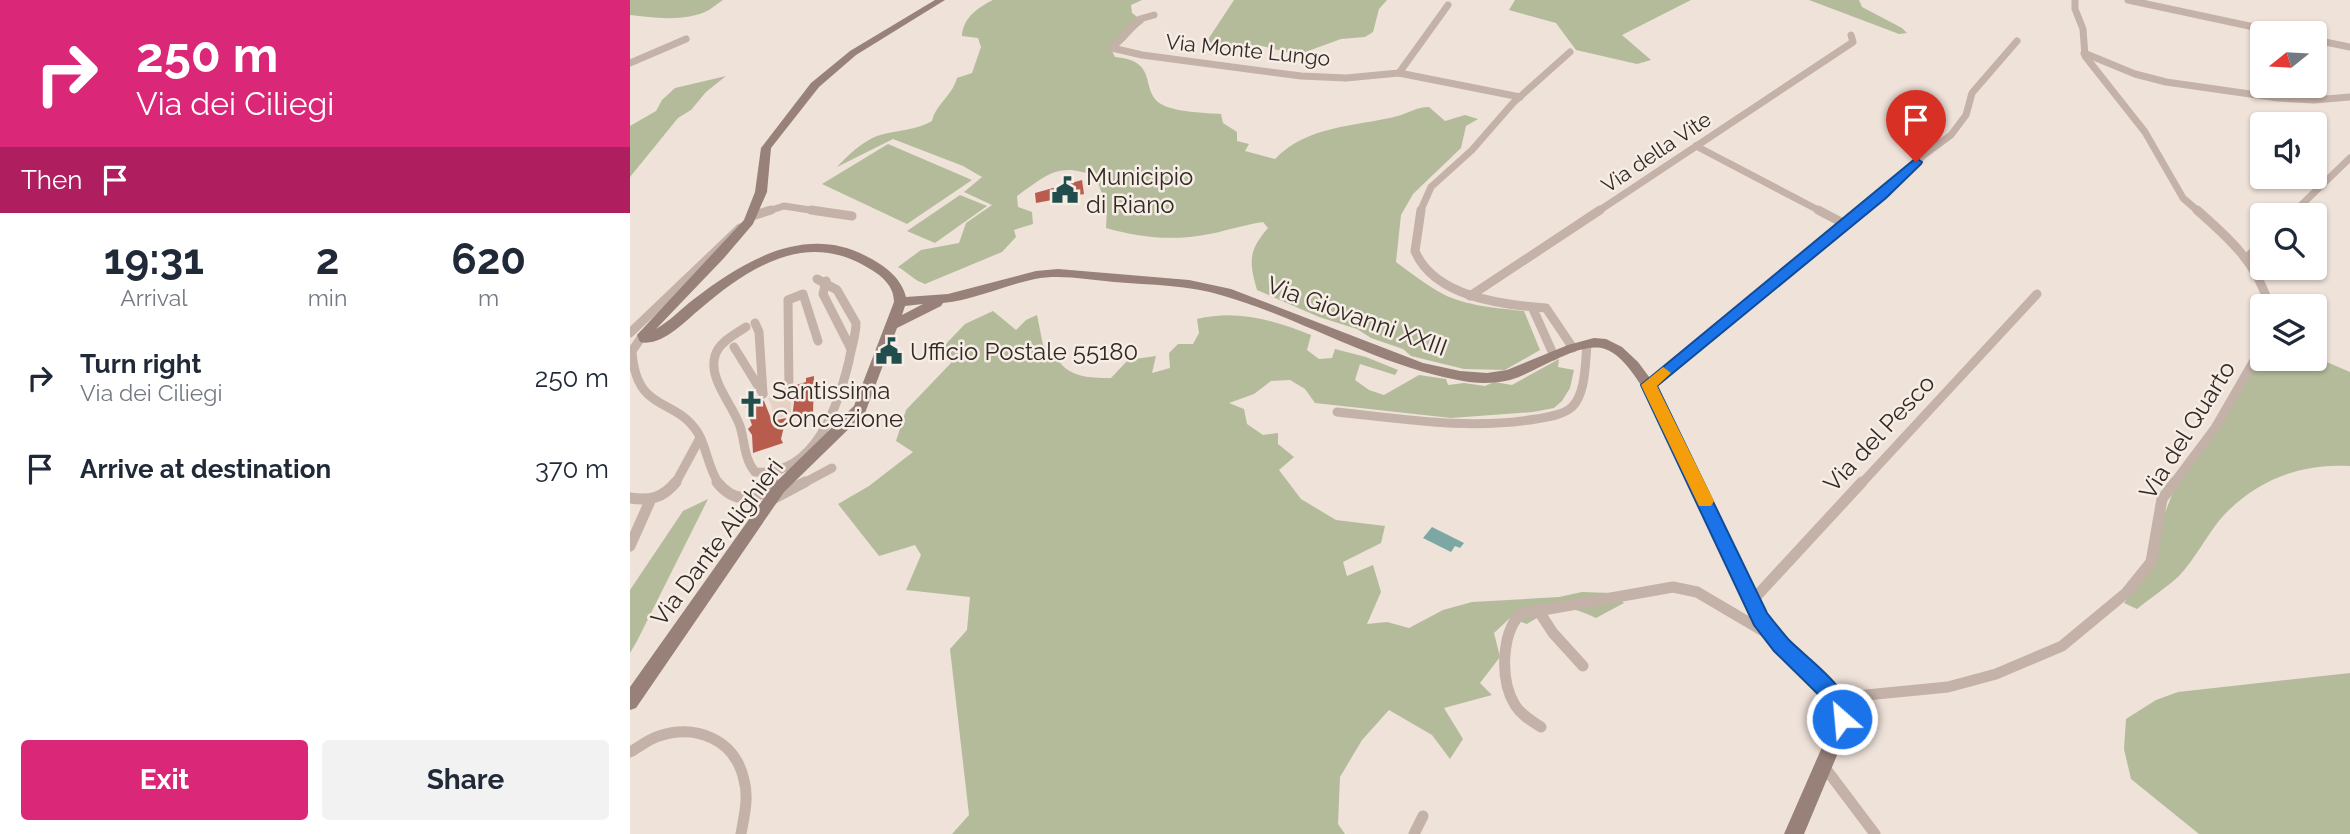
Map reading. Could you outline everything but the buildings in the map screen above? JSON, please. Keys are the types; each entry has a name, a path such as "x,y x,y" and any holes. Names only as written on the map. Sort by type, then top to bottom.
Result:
{"main road":[{"path":"900,302 900,292 894,284 870,262 829,246 808,245 761,263 719,288 659,333 645,339 643,335 720,256 750,218 761,192 766,148 810,90 847,57 900,22 941,0"},
{"name":"Via Giovanni XXIII","path":"900,302 948,298 1053,273 1189,284 1234,294 1421,367 1453,375 1509,375 1580,346"},
{"name":"Via Giovanni XXIII","path":"891,326 948,298"},
{"name":"Via Dante Alighieri","path":"630,702 769,501 814,448 862,407 900,302"},
{"path":"1580,346 1602,343 1613,347 1633,365 1649,385 1752,601 1774,637 1826,688 1840,706 1842,723 1794,834"}],"street":[{"path":"2075,0 2076,13 2083,31 2084,53 2145,132 2183,198 2228,237 2246,258 2263,284 2266,294"},
{"path":"2128,0 2250,26"},
{"path":"1399,74 1448,5"},
{"name":"Via Monte Lungo","path":"1154,15 1140,19 1135,31 1112,48 1142,55 1307,77 1346,78 1399,74 1520,97"},
{"name":"Via della Vite","path":"1470,296 1853,42 1851,35"},
{"path":"630,63 686,39"},
{"path":"1649,385 1954,132 1966,115 1972,93 2017,41"},
{"path":"2328,43 2350,47"},
{"path":"1337,412 1448,425 1539,419 1561,414 1572,407 1579,392 1580,346 1549,311 1539,306 1533,309 1470,296 1442,281 1419,261 1414,244 1417,222 1431,187 1472,150 1520,97 1570,52"},
{"path":"2084,53 2156,80 2271,97 2350,97"},
{"path":"1696,146 1845,224"},
{"path":"2303,203 2350,158"},
{"path":"630,333 750,218 784,206 852,216"},
{"path":"2246,258 2250,254"},
{"path":"734,347 766,396 759,332 750,325 718,349 714,360 741,431 751,468 759,473 775,470 795,461 814,448 840,398 851,349 856,323 841,295 822,280 823,293 851,349"},
{"path":"789,391 788,300 803,294 818,341"},
{"name":"Via del Pesco","path":"1752,601 2037,294"},
{"path":"1533,309 1554,356"},
{"path":"643,335 636,342 631,356 632,370 638,383 652,400 687,422 700,437 715,481 732,498 756,498 790,476"},
{"name":"Via del Quarto","path":"1840,706 1866,695 1940,689 1996,674 2062,646 2126,593 2151,562 2162,499 2216,428 2250,368"},
{"path":"630,498 650,501 661,497 676,485 700,437"},
{"path":"769,501 832,468"},
{"path":"630,546 650,501"},
{"path":"1541,727 1516,707 1507,681 1507,650 1512,622 1520,614 1667,587 1692,590 1774,637"},
{"path":"1538,610 1556,637 1583,666"},
{"path":"630,752 652,738 677,730 694,730 718,739 732,753 739,766 746,801 741,834"},
{"path":"1824,765 1875,834"},
{"path":"1415,834 1423,816"}],"green space":[{"path":"630,0 723,0 700,14 670,18 630,15"},
{"path":"993,0 1142,0 1131,5 1132,13 1144,22 1112,51 1115,57 1138,64 1144,70 1151,91 1161,104 1198,113 1221,114 1223,123 1237,132 1237,141 1249,144 1245,151 1275,159 1302,139 1317,133 1398,116 1420,108 1429,107 1445,121 1465,115 1478,119 1466,126 1461,148 1413,194 1401,215 1396,262 1431,287 1452,298 1482,306 1524,311 1540,350 1505,370 1464,369 1411,356 1403,349 1371,338 1357,329 1319,317 1257,290 1252,257 1257,243 1268,228 1263,222 1179,238 1142,236 1106,228 1107,208 1096,177 1072,170 1063,170 1045,177 1017,196 1018,207 1032,212 1033,224 1014,230 1016,237 1002,252 925,284 917,281 898,267 921,250 959,243 966,223 992,205 964,192 982,177 963,166 893,139 837,167 871,139 932,121 957,78 972,73 981,47 978,38 962,36 965,24 976,10"},
{"path":"1234,0 1387,0 1379,9 1373,32 1365,37 1341,39 1297,55 1262,46 1220,49 1209,43 1209,38"},
{"path":"1515,0 1691,0 1622,35 1651,60 1637,64 1576,50 1556,23 1509,10"},
{"path":"1809,0 1859,0 1862,7 1907,33 1899,34"},
{"path":"726,76 706,92 691,110 678,118 630,177 630,126 656,111 662,100 675,88"},
{"path":"888,144 972,180 907,224 822,184"},
{"path":"960,195 987,206 935,243 907,231"},
{"path":"993,311 1016,330 1026,320 1037,315 1043,345 1067,369 1092,377 1111,378 1128,360 1156,356 1152,373 1170,368 1169,353 1178,344 1193,344 1199,333 1197,319 1226,315 1269,321 1311,335 1307,350 1319,359 1332,358 1335,349 1366,357 1398,370 1395,375 1360,364 1355,380 1369,390 1384,395 1419,375 1446,379 1448,385 1464,383 1485,386 1494,382 1512,385 1559,359 1558,367 1574,370 1570,388 1554,408 1533,412 1451,418 1315,403 1305,389 1290,380 1271,381 1254,394 1229,403 1244,409 1247,424 1263,435 1278,433 1278,444 1294,457 1279,470 1301,499 1336,520 1385,526 1381,543 1343,562 1347,576 1373,565 1381,592 1367,624 1387,622 1409,628 1443,610 1472,602 1559,597 1582,592 1612,593 1624,603 1596,618 1576,610 1560,609 1545,613 1527,624 1510,618 1494,633 1500,657 1480,683 1492,695 1444,708 1463,739 1450,759 1432,735 1389,710 1362,740 1340,777 1338,824 1345,834 952,834 969,815 950,649 967,630 970,597 906,590 921,555 915,545 879,556 838,504 869,486 913,452 896,441 906,410 951,363 942,348 965,324"},
{"path":"2327,362 2350,372 2350,466 2315,467 2298,471 2251,492 2224,515 2179,576 2137,609 2124,603 2152,568 2158,531 2173,492 2253,371 2327,371"},
{"path":"708,499 630,653 630,590 683,511"},
{"path":"2350,673 2350,834 2199,834 2131,779 2124,749 2126,719 2156,700 2178,692"}],"shaded area":[{"path":"791,391 791,415 772,419 772,407 768,398"}],"water":[{"path":"1432,527 1464,543 1460,548 1455,546 1451,552 1423,538"}],"slow traffic":[{"path":"1663,373 1649,385 1705,501"}],"place":[{"name":"Municipio di Riano","path":"1065,190"},
{"name":"Ufficio Postale 55180","path":"889,351"},
{"name":"Santissima Concezione","path":"751,404"}],"route":[{"path":"1842,719 1835,697 1781,645 1761,619 1649,385 1881,195 1916,162"}]}
